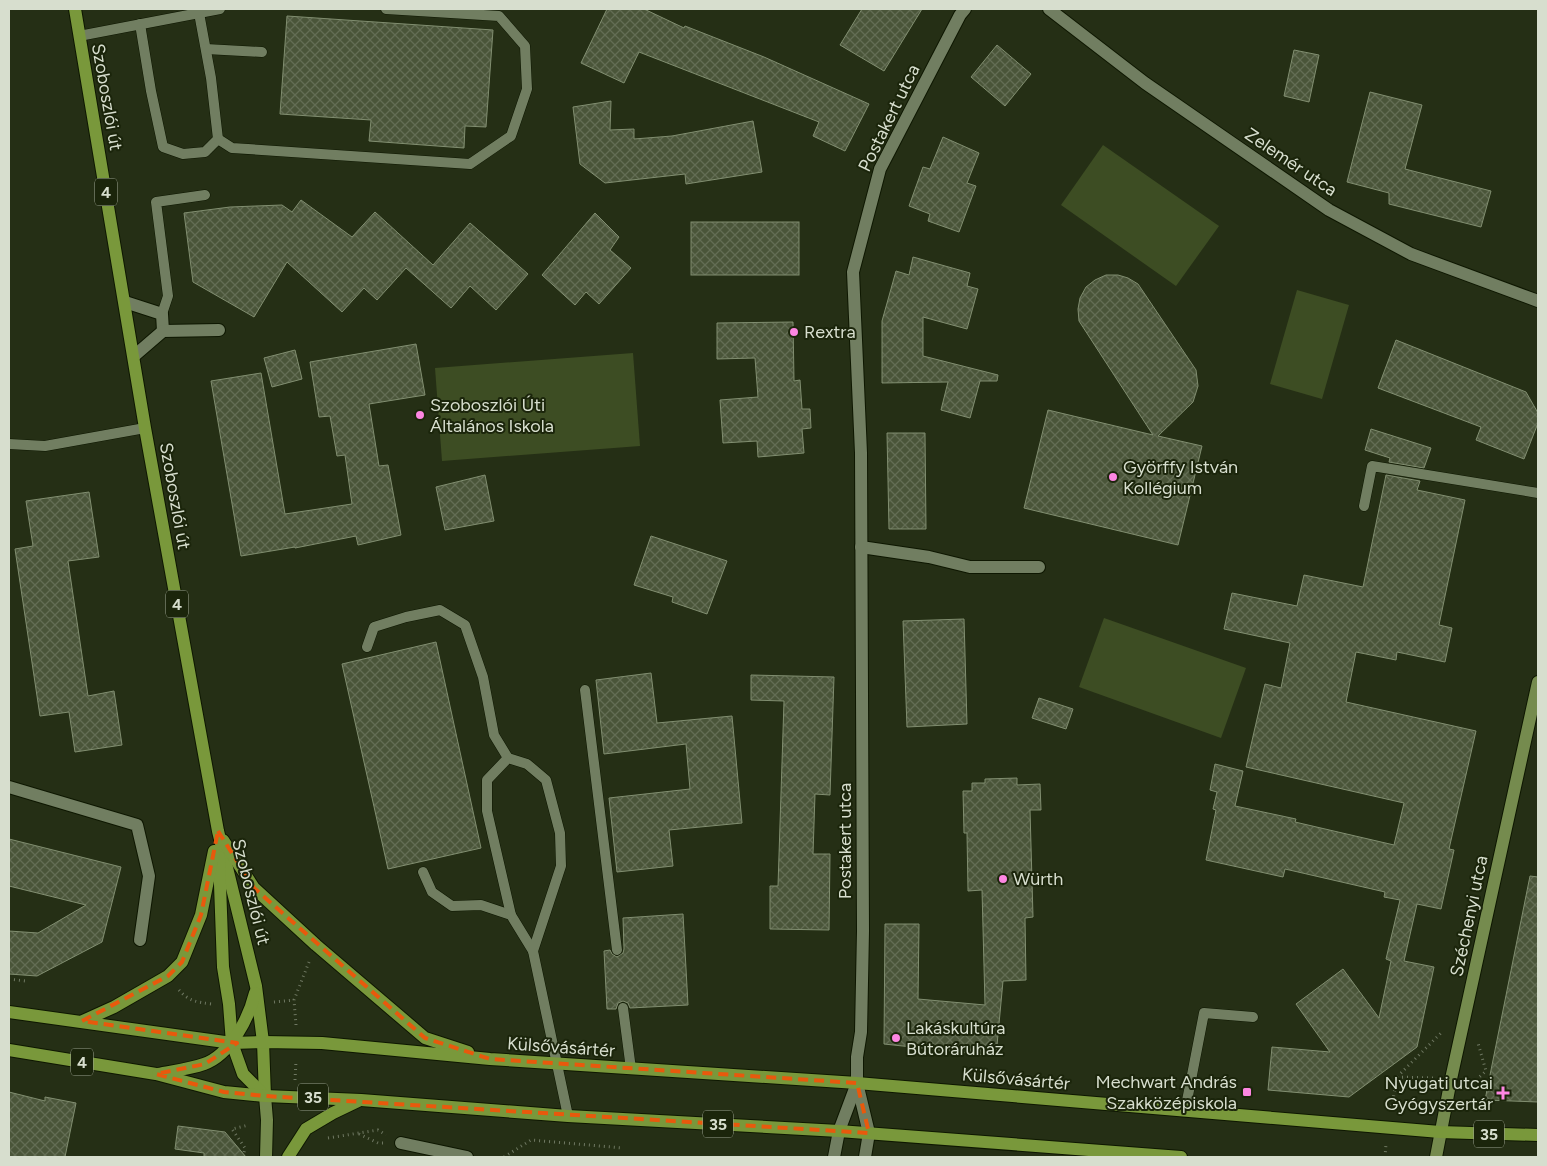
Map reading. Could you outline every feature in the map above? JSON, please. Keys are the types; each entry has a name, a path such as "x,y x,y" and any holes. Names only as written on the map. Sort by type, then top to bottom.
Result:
{"main road":[{"name":"Szoboszlói út","path":"75,9 145,428 218,831 256,986 265,1096"},
{"path":"218,831 254,888 316,945 425,1038 490,1059"},
{"path":"218,831 223,967 229,1004 232,1043 243,1074 265,1096"},
{"name":"4","path":"82,1021 114,1007 168,976 182,962 201,915 218,831"},
{"name":"4","path":"9,1050 156,1074 205,1064 232,1043 252,1004 256,986"},
{"name":"Külsővásártér","path":"9,1012 232,1043 322,1043 490,1059 858,1083 1440,1132"},
{"path":"156,1074 224,1092 265,1096"},
{"name":"35","path":"265,1096 360,1100 568,1116 839,1130 1181,1157"},
{"path":"288,1157 306,1129 334,1112 360,1100"},
{"name":"35","path":"1440,1132 1538,1135"}],"street":[{"name":"Postakert utca","path":"839,1130 858,1083 857,1057 861,1032 863,931 861,453 853,272 880,169 964,9"},
{"name":"Zelemér utca","path":"1048,9 1145,82 1329,210 1411,254 1538,301"},
{"path":"125,302 162,314 163,331"},
{"path":"134,356 163,331 219,330"},
{"path":"861,547 970,566 1039,567"},
{"name":"Széchenyi utca","path":"1436,1157 1538,682"},
{"path":"9,787 137,825 149,876 140,940"},
{"path":"858,1083 869,1133 865,1157"},
{"path":"265,1096 267,1120 266,1157"},
{"path":"834,1157 839,1130"},
{"path":"401,1143 466,1157"}],"lane":[{"path":"79,36 220,9"},
{"path":"218,139 232,148 470,164 511,136 527,89 525,46 499,16 386,9"},
{"path":"199,13 211,78 218,139"},
{"path":"140,24 151,91 163,147 183,154 205,152 218,139"},
{"path":"206,49 262,52"},
{"path":"162,314 168,296 156,202 205,195"},
{"path":"9,444 45,446 145,428"},
{"path":"1364,506 1372,466 1538,493"},
{"path":"367,647 374,627 406,617 440,610 465,625 483,677 494,735 508,758 527,764 546,780 560,832 561,866 533,951"},
{"path":"585,690 617,950"},
{"path":"508,758 488,780 487,811 511,915 533,951 568,1116"},
{"path":"423,872 432,892 452,906 481,904 511,915"},
{"path":"623,1008 631,1068"},
{"path":"1185,1111 1204,1013 1253,1017"}],"path":[{"path":"294,1000 316,945"},
{"path":"9,979 25,981"},
{"path":"232,1129 245,1148 244,1157"},
{"path":"324,1138 378,1130 401,1143"},
{"path":"359,1133 378,1143 401,1143"},
{"path":"504,1157 531,1140 623,1148"}],"highlighted area":[{"path":"218,831 254,888 425,1038 490,1059 857,1083 869,1133 265,1096 224,1092 156,1074 205,1064 237,1043 82,1021 168,976 182,962 201,915"}],"green space":[{"path":"1103,145 1219,226 1176,286 1061,205"},
{"path":"1297,290 1349,305 1322,399 1270,384"},
{"path":"633,353 640,446 442,461 435,368"},
{"path":"1104,618 1246,668 1221,738 1079,687"}],"building":[{"path":"607,9 644,9 684,28 685,26 764,57 869,104 845,151 813,136 819,122 639,52 624,83 581,63"},
{"path":"862,9 922,9 884,71 840,45"},
{"path":"287,16 493,30 486,127 465,126 464,148 369,141 371,120 280,114"},
{"path":"997,45 1031,74 1005,106 971,77"},
{"path":"1294,50 1319,55 1309,102 1284,96"},
{"path":"1370,92 1422,105 1405,169 1491,191 1481,227 1389,204 1389,193 1347,182"},
{"path":"611,101 610,130 634,129 634,139 672,136 753,121 762,172 686,184 685,174 605,183 580,164 573,107"},
{"path":"943,137 979,153 967,183 976,186 959,232 928,221 930,214 909,206 923,167 930,169"},
{"path":"301,200 352,237 375,212 433,265 470,223 528,274 496,310 470,286 451,308 406,268 377,300 364,288 342,312 287,262 254,317 193,282 184,213 230,207 282,205 292,212"},
{"path":"595,213 619,237 610,250 631,268 599,304 586,292 575,305 542,275"},
{"path":"691,222 799,222 799,275 691,275"},
{"path":"913,257 970,273 967,286 978,289 967,329 923,317 923,356 998,375 997,381 980,381 970,418 941,410 948,382 882,383 882,321 896,271 909,275"},
{"name":"Györffy István Kollégium","path":"1106,275 1118,275 1138,284 1196,370 1198,386 1193,402 1158,436 1202,446 1178,545 1024,508 1048,410 1153,435 1079,321 1078,309 1080,298 1086,287"},
{"path":"793,322 794,381 800,380 802,409 810,409 811,428 802,429 804,453 758,457 757,441 723,443 720,400 758,397 755,358 717,359 717,323"},
{"path":"1396,340 1526,392 1538,413 1538,423 1524,459 1476,440 1481,427 1378,388"},
{"path":"416,344 425,395 369,404 379,466 388,465 401,535 358,545 356,536 241,556 211,381 261,373 285,514 352,504 345,455 337,456 330,416 319,417 310,362"},
{"path":"295,350 302,379 272,387 264,358"},
{"path":"1371,429 1431,448 1424,468 1389,462 1390,458 1365,450"},
{"path":"887,433 925,433 926,529 889,529"},
{"path":"485,475 494,521 445,530 436,487"},
{"path":"1386,475 1420,481 1417,490 1465,500 1439,625 1452,628 1445,662 1397,652 1396,660 1356,652 1346,702 1476,731 1449,849 1454,850 1441,909 1417,904 1404,961 1434,967 1417,1047 1349,1097 1268,1090 1272,1047 1330,1052 1296,1004 1343,969 1379,1018 1391,961 1386,959 1400,900 1384,897 1385,892 1285,869 1283,877 1206,860 1216,810 1213,809 1217,792 1210,790 1215,764 1243,771 1235,806 1296,819 1295,822 1394,845 1404,803 1246,767 1265,684 1281,688 1290,643 1224,629 1232,593 1297,606 1304,575 1363,587"},
{"path":"89,492 99,557 68,561 88,696 114,691 122,745 75,752 69,712 40,716 15,549 33,546 26,501"},
{"path":"651,536 727,561 707,614 672,602 673,597 634,585"},
{"path":"964,619 967,724 907,727 903,621"},
{"path":"436,642 481,848 388,869 342,664"},
{"path":"651,673 657,723 732,716 742,823 669,830 673,866 617,872 609,798 690,789 686,744 604,754 596,680"},
{"path":"751,675 834,677 830,795 815,794 813,854 830,854 829,930 770,929 770,886 778,886 784,701 751,700"},
{"path":"1039,698 1073,709 1066,729 1032,718"},
{"path":"1017,778 1017,785 1040,784 1041,810 1030,810 1033,917 1025,918 1026,980 1003,981 996,1056 884,1044 885,924 919,924 918,999 985,1005 982,890 968,891 967,833 964,833 963,791 972,791 972,783 985,783 985,779"},
{"path":"9,839 121,867 102,942 37,976 9,974 9,931 38,933 86,905 9,886"},
{"path":"1530,876 1538,877 1538,1102 1485,1100"},
{"path":"683,914 688,1005 630,1008 628,1003 623,1001 618,1003 616,1009 607,1009 604,951 610,950 617,957 623,953 623,918"},
{"path":"9,1092 45,1101 45,1097 76,1103 65,1157 9,1157"},
{"path":"178,1126 225,1132 246,1157 204,1157 204,1153 175,1149"}],"place":[{"name":"Rextra","path":"794,332"},
{"name":"Szoboszlói Úti Általános Iskola","path":"420,415"},
{"name":"Györffy István Kollégium","path":"1113,477"},
{"name":"Würth","path":"1003,879"},
{"name":"Lakáskultúra Bútoráruház","path":"896,1038"},
{"name":"Mechwart András Szakközépiskola","path":"1247,1092"},
{"name":"Nyugati utcai Gyógyszertár","path":"1503,1093"}]}
